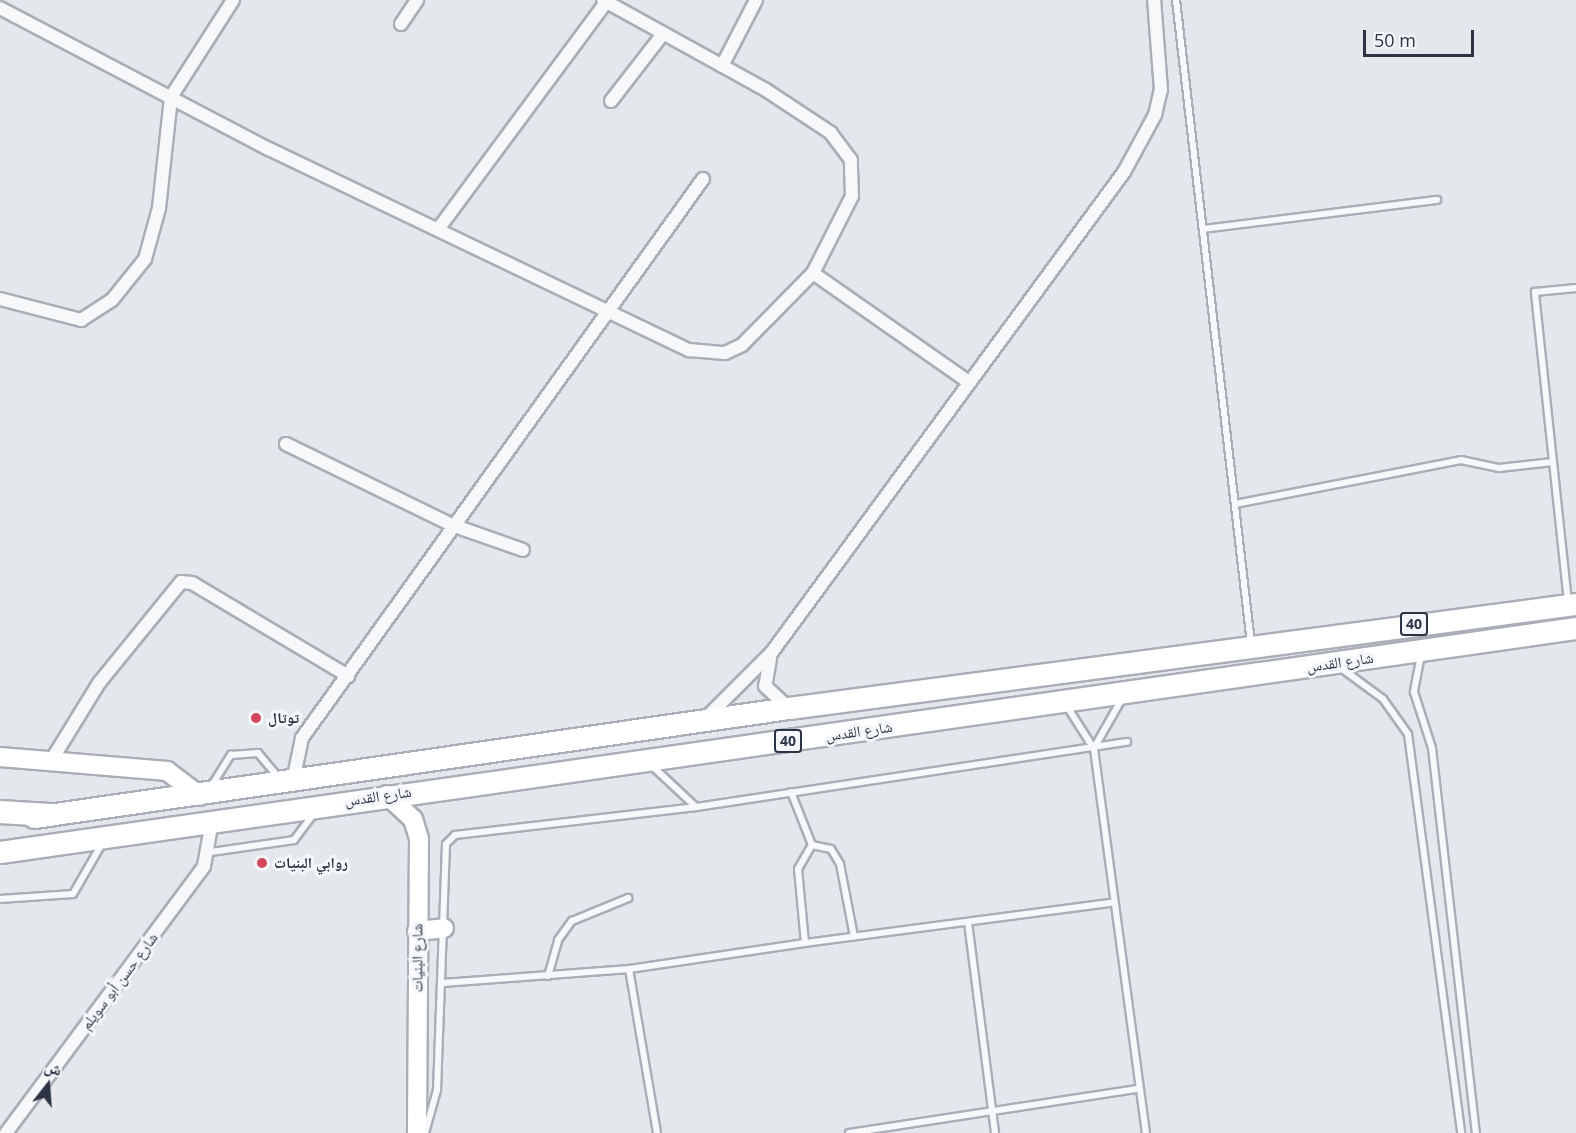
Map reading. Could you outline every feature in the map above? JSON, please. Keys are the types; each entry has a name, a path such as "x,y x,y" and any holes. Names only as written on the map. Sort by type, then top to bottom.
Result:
{"highway":[{"name":"شارع القدس","path":"0,822 203,796 789,708 1572,604"},
{"name":"شارع القدس","path":"0,852 321,804 648,762 1576,628"},
{"path":"0,812 50,815"}],"main road":[{"path":"0,757 167,771 203,796"},
{"name":"شارع البنيات","path":"387,795 417,828 417,1133"},
{"path":"417,931 444,928"}],"street":[{"path":"0,299 81,320 112,300 145,259 153,239 171,97 233,0"},
{"path":"401,24 417,0"},
{"path":"722,66 756,0"},
{"path":"703,720 772,652 1144,139 1161,90 1154,0"},
{"path":"0,8 171,97 439,228 611,311 689,350 725,353 742,345 813,273 852,196 851,160 831,133 722,66 604,1 439,228"},
{"path":"611,101 662,35"},
{"path":"288,782 302,738 348,676 452,525 611,311 704,179"},
{"path":"813,273 967,381"},
{"path":"285,444 452,525 523,550"},
{"path":"51,761 99,683 181,582 192,583 348,676"},
{"path":"772,652 765,686 789,708"},
{"path":"211,852 212,820"},
{"name":"شارع حسن أبو سويلم","path":"7,1130 211,852"}],"lane":[{"path":"1176,0 1251,645"},
{"path":"1203,230 1437,200"},
{"path":"1572,604 1553,462 1535,292 1576,288"},
{"path":"1235,504 1461,460 1499,468 1553,462"},
{"path":"1424,650 1414,693 1432,748 1476,1133"},
{"path":"1333,663 1383,699 1408,734 1461,1133"},
{"path":"1094,749 1128,692"},
{"path":"1061,701 1082,722 1094,749 1110,903 1146,1133"},
{"path":"425,1133 437,1090 446,844 455,835 696,807 1094,749 1127,742"},
{"path":"203,796 231,755 258,753 288,782"},
{"path":"648,762 696,807"},
{"path":"791,792 812,844"},
{"path":"211,852 294,840 321,804"},
{"path":"0,898 73,894 107,836"},
{"path":"812,844 831,849 840,864 854,937"},
{"path":"805,943 798,869 812,844"},
{"path":"548,976 558,940 572,921 628,898"},
{"path":"442,983 629,969 805,943 1110,903"},
{"path":"968,922 995,1133"},
{"path":"629,969 657,1133"},
{"path":"849,1133 991,1115 1138,1089"}],"place":[{"name":"توتال","path":"256,718"},
{"name":"روابي البنيات","path":"262,863"}]}
